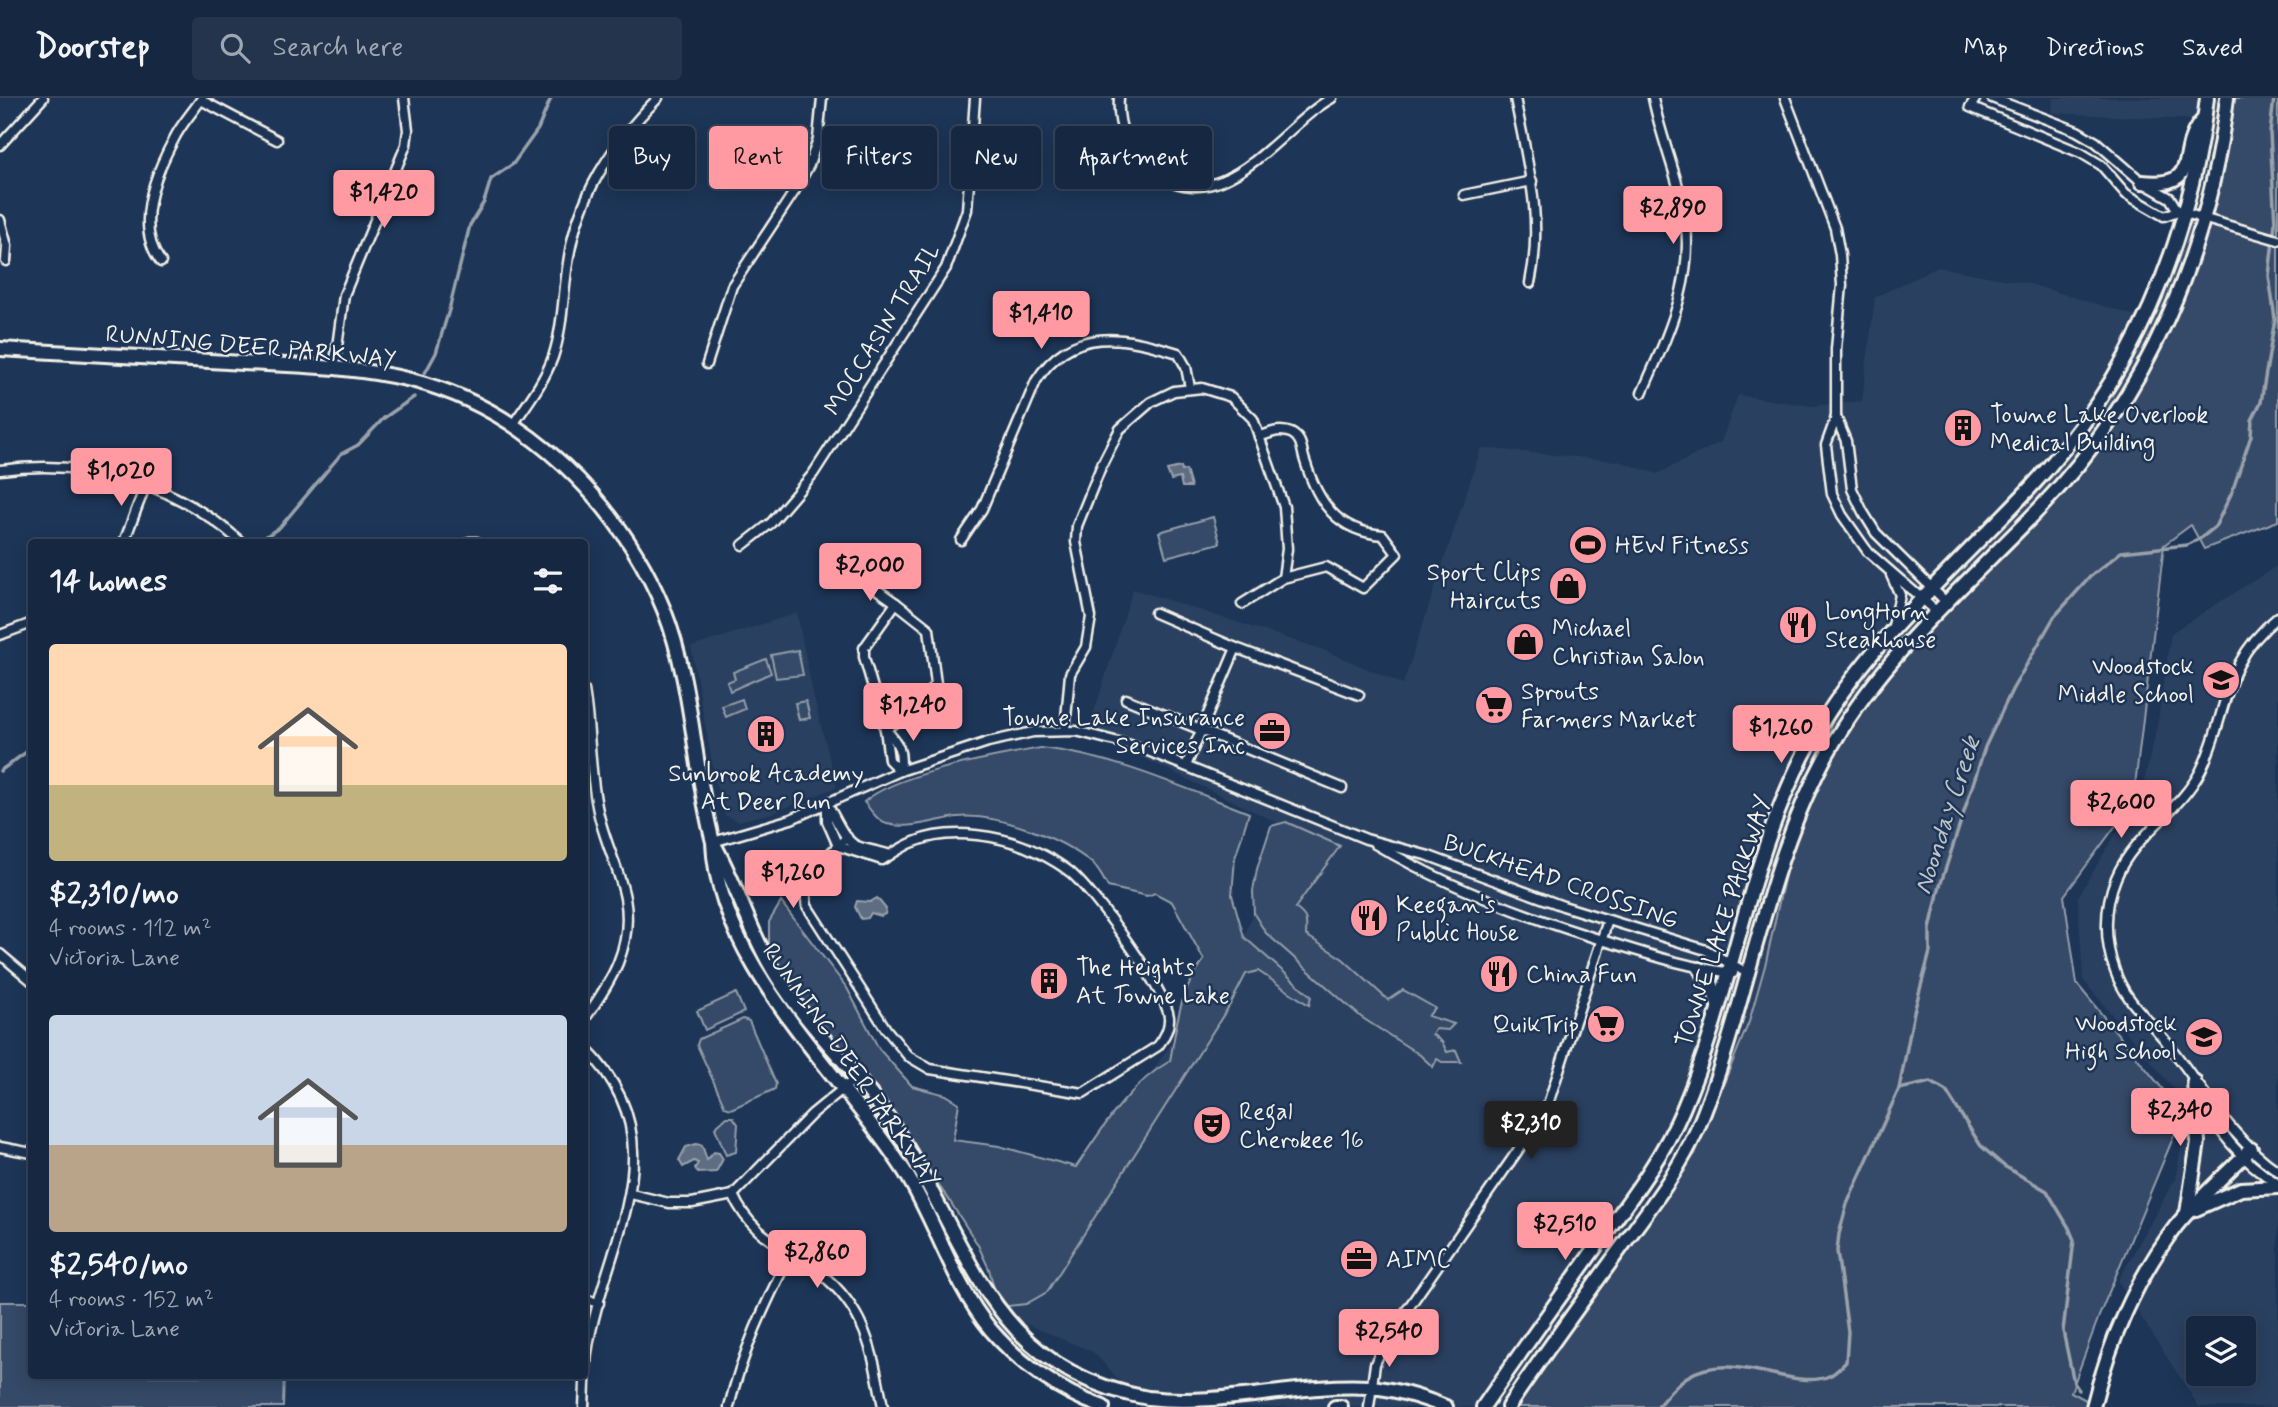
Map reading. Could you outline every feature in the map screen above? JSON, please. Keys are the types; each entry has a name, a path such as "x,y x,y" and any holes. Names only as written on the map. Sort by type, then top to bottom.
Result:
{"street":[{"path":"0,145 43,98"},
{"path":"334,369 344,295 407,145 404,98"},
{"path":"512,426 543,380 553,356 571,244 589,191 613,148 658,98"},
{"path":"707,364 732,286 794,192 808,165 818,139 822,98"},
{"name":"MOCCASIN TRAIL","path":"743,545 771,523 813,474 946,268 959,241 967,210 975,98"},
{"path":"1119,98 1121,125 1126,140 1144,165 1170,180 1200,184 1231,178 1244,171 1298,121 1332,98"},
{"path":"1515,98 1532,181 1537,232 1530,283"},
{"path":"1642,393 1678,310 1687,249 1682,203 1653,98"},
{"path":"1785,98 1835,228 1840,255 1842,285 1836,349 1836,417 1826,445 1832,495 1853,532 1885,567 1900,595 1892,629"},
{"path":"1976,98 1970,107 2041,135 2101,165 2126,194 2164,216 2182,212 2278,240"},
{"path":"1992,98 2077,131 2096,142 2142,182 2170,198 2182,212"},
{"name":"TOWNE LAKE PARKWAY","path":"1483,1407 1665,1146 1692,1088 1766,847 1793,776 1842,691 1926,592 2054,461 2099,401 2144,324 2182,212 2205,118 2207,98"},
{"name":"TOWNE LAKE PARKWAY","path":"1508,1407 1683,1158 1709,1100 1792,834 1823,762 1880,675 1941,607 2042,506 2109,423 2164,329 2205,219 2227,98"},
{"path":"161,262 151,250 147,225 157,174 175,136 201,99 277,140"},
{"path":"2142,182 2170,182 2181,175 2187,166 2193,133 2205,118"},
{"path":"1464,195 1532,181"},
{"path":"0,220 7,246 6,261"},
{"path":"961,540 982,509 1036,381 1044,368 1067,348 1096,339 1110,339 1151,345 1178,353 1186,367 1190,388"},
{"name":"RUNNING DEER PARKWAY","path":"0,349 334,369 425,384 462,399 512,426 557,460 585,486 620,529 650,580 676,650 713,842 714,863 747,951 773,995 914,1186 957,1278 993,1332 1042,1376 1103,1407"},
{"path":"1065,730 1070,674 1086,647 1091,617 1076,542 1077,526 1120,429 1151,402 1190,388 1217,391 1231,397 1253,419 1284,508 1287,549 1283,578"},
{"path":"1836,417 1846,441 1852,489 1863,512 1876,533 1941,607"},
{"path":"1242,604 1283,578 1326,567 1363,587 1397,554 1383,535 1368,534 1341,523 1330,513 1304,460 1302,445 1292,433 1277,430 1259,437"},
{"path":"0,470 77,468 146,484 208,515 236,539"},
{"path":"125,539 146,484"},
{"path":"1885,567 1926,592 1941,607"},
{"path":"862,579 929,629 936,684 907,716 885,729"},
{"path":"896,603 864,648 885,729 889,760 900,771"},
{"path":"1155,613 1236,648 1359,695"},
{"path":"2278,617 2255,641 2230,680 2198,776 2182,798 2130,852 2116,878 2108,905 2108,941 2119,982 2134,1007 2163,1037 2247,1153 2278,1171"},
{"path":"0,635 28,624"},
{"path":"1186,766 1236,648"},
{"path":"1126,699 1342,788"},
{"path":"885,729 897,741 902,756 900,771"},
{"name":"BUCKHEAD CROSSING","path":"713,842 775,825 900,771 1002,738 1065,730 1124,743 1366,839 1429,856 1608,920 1706,950 1729,968 1749,975"},
{"path":"588,1014 620,963 627,929 625,898 589,777"},
{"path":"827,804 827,821 838,846 882,860 914,842 942,834 972,835 1038,852 1071,873 1096,900 1160,994 1169,1013 1166,1035 1158,1046 1083,1093 930,1069 908,1056 886,1029 807,906 804,895 812,870 838,846 847,837"},
{"path":"827,804 847,837 856,846 870,847 890,855"},
{"name":"BUCKHEAD CROSSING","path":"1366,839 1423,872 1484,899 1602,940 1700,968 1729,968"},
{"name":"RUNNING DEER PARKWAY","path":"713,842 743,911 777,976 912,1154 943,1208 973,1273 998,1311 1027,1341 1072,1373 1120,1392 1165,1400 1209,1400 1371,1387 1409,1394 1446,1407"},
{"path":"1369,1407 1375,1364 1384,1343 1546,1110 1608,920"},
{"path":"0,954 28,978"},
{"path":"1700,968 1712,985 1718,1005"},
{"path":"588,1051 601,1062 624,1098 632,1149 631,1194 588,1349"},
{"path":"631,1194 669,1203 692,1203 733,1195 812,1114 856,1078"},
{"path":"2194,1081 2215,1124 2278,1186"},
{"path":"2185,1216 2197,1142 2194,1081"},
{"path":"0,1147 28,1152"},
{"path":"2093,1407 2137,1291 2155,1258 2185,1216 2247,1153"},
{"path":"2185,1216 2230,1192 2278,1186"},
{"path":"733,1195 748,1221 764,1238 820,1273 852,1307 872,1348 883,1407"},
{"path":"729,1407 738,1370 756,1321 790,1254"},
{"path":"588,1300 599,1303"},
{"path":"584,1407 586,1379"},
{"path":"1335,1407 1341,1407"}],"shaded area":[{"path":"2053,98 2219,98 2216,121 2052,113"},
{"path":"2219,98 2278,98 2278,521 2204,549 2191,525 2164,545 2133,802 2064,896 2077,984 2183,1114 2099,1316 2071,1392 2099,1407 1512,1407 1633,1228 1695,1154 1749,1022 1766,962 1802,797 1838,708 1915,600 2036,472 2118,374 2206,191"},
{"path":"1938,267 2030,284 2143,318 2118,374 2036,472 1915,600 1766,962 1749,1022 1695,1154 1633,1228 1512,1407 1144,1407 1093,1352 990,1309 1244,937 1284,826 1088,731 1133,589 1321,649 1403,684 1481,448 1618,461 1657,474 1721,442 1738,395 1811,406 1862,401 1875,297"},
{"path":"1181,467 1182,471 1186,470 1191,487 1182,487 1180,478 1171,480 1167,470"},
{"path":"1213,517 1220,543 1166,557 1159,532"},
{"name":"Woodstock High School","path":"2278,565 2278,1407 2199,1407 2118,1281 2175,1179 2183,1139 2178,1094 2083,980 2078,897 2115,835 2139,803 2157,727 2171,633"},
{"path":"797,613 813,694 837,787 773,813 738,821 725,815 719,801 691,647"},
{"path":"798,650 803,675 776,678 771,655"},
{"path":"766,659 771,673 730,691 727,682 735,679 733,672"},
{"path":"742,699 745,709 726,717 722,706"},
{"path":"806,701 810,718 799,720 795,703"},
{"path":"1041,748 1121,765 1249,813 1235,858 1232,895 1244,937 1311,996 1309,1005 1258,971 1246,974 1231,1003 1047,1292 1026,1304 999,1307 989,1269 978,1245 949,1200 853,1062 800,1006 769,945 769,922 781,902 847,988 879,1049 912,1086 946,1095 959,1103 953,1140 999,1146 1076,1167 1129,1095 1170,1061 1184,997 1204,960 1172,902 1155,893 1147,896 1108,887 1095,866 1080,854 1029,829 973,817 895,826 880,821 864,802 899,782 922,774"},
{"path":"1286,822 1340,846 1295,908 1305,919 1306,935 1343,959 1388,1000 1403,990 1435,1008 1428,1016 1454,1024 1448,1030 1435,1029 1432,1034 1442,1042 1447,1052 1456,1050 1461,1062 1442,1062 1437,1059 1433,1067 1420,1055 1361,1017 1266,933 1254,914 1253,891 1271,826"},
{"path":"877,898 886,909 885,914 881,916 871,913 868,918 861,919 855,907 857,901 870,902"},
{"path":"736,993 744,1012 705,1030 697,1011"},
{"path":"743,1019 749,1021 776,1084 775,1089 731,1109 725,1107 697,1045 699,1039"},
{"path":"727,1117 733,1117 738,1124 736,1152 726,1155 715,1128"},
{"path":"702,1145 707,1160 714,1152 719,1153 723,1159 716,1172 698,1173 695,1168 698,1163 694,1161 683,1167 679,1160 686,1147"},
{"path":"0,1302 28,1302 28,1379 284,1379 283,1407 0,1407"}],"waterway":[{"path":"425,373 436,353 470,225 484,202 491,179 513,164 538,129 551,98"},
{"name":"Noonday Creek","path":"1657,1407 1683,1380 1705,1369 1743,1368 1799,1379 1815,1379 1831,1375 1846,1362 1848,1332 1837,1251 1839,1234 1847,1204 1899,1089 1914,1012 1930,952 1930,929 1939,889 1985,747 2012,690 2054,617 2090,577 2121,552 2187,545 2215,527 2232,492 2251,436 2252,420 2261,402 2275,319 2269,276 2275,223 2270,133 2274,98"},
{"path":"262,539 280,527 341,454 358,445 384,418 414,397"},
{"path":"0,771 28,751"},
{"path":"1899,1089 1931,1082 1946,1091 1981,1146 2004,1166 2047,1191 2074,1240 2063,1331 2074,1383 2079,1390"}],"place":[{"name":"Towne Lake Overlook Medical Building","path":"1963,428"},
{"name":"HEW Fitness","path":"1588,545"},
{"name":"Sport Clips Haircuts","path":"1568,586"},
{"name":"LongHorn Steakhouse","path":"1798,625"},
{"name":"Michael Christian Salon","path":"1525,642"},
{"name":"Woodstock Middle School","path":"2221,680"},
{"name":"Sprouts Farmers Market","path":"1494,705"},
{"name":"Towne Lake Insurance Services Inc","path":"1272,731"},
{"name":"Sunbrook Academy At Deer Run","path":"766,734"},
{"name":"Keegan's Public House","path":"1369,918"},
{"name":"China Fun","path":"1499,974"},
{"name":"The Heights At Towne Lake","path":"1049,981"},
{"name":"QuikTrip","path":"1606,1024"},
{"name":"Woodstock High School","path":"2204,1037"},
{"name":"Regal Cherokee 16","path":"1212,1125"},
{"name":"AIMC","path":"1359,1259"}]}
